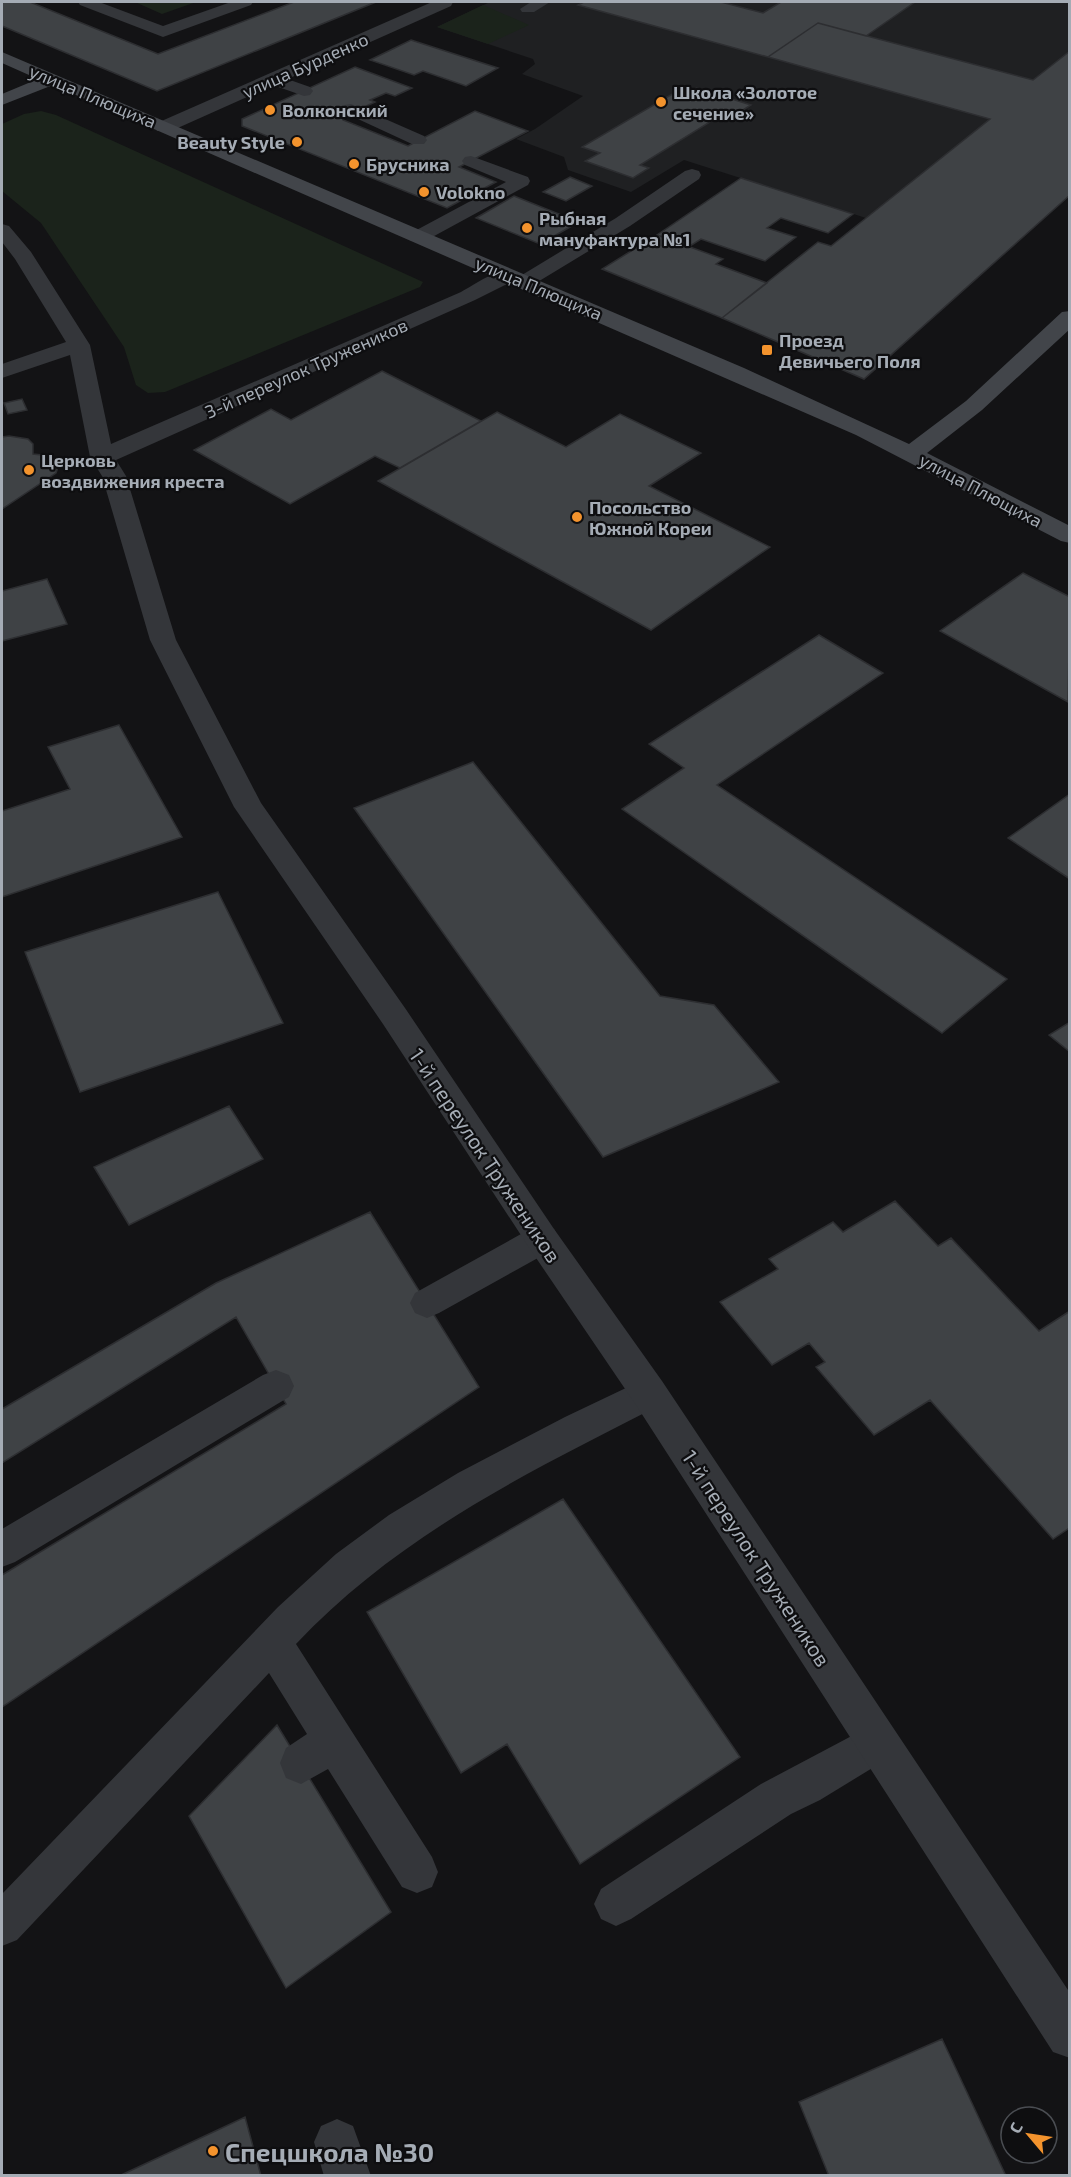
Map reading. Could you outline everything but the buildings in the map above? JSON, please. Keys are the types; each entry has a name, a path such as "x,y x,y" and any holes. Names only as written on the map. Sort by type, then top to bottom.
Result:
{"street":[{"name":"улица Бурденко","path":"164,127 441,2"},
{"name":"улица Плющиха","path":"2,57 736,373 911,453 1070,536"},
{"path":"2,100 53,79"},
{"name":"1-й переулок Тружеников","path":"2,230 24,256 80,345 102,457 114,476 163,640 248,807 394,1016 542,1239 649,1393 1070,2035"},
{"name":"3-й переулок Тружеников","path":"102,457 457,301 516,279"},
{"path":"911,453 960,420 1070,317"},
{"path":"2,370 80,345"}],"lane":[{"path":"86,2 163,32 245,2"},
{"path":"273,79 304,91"},
{"path":"351,109 418,140"},
{"path":"418,237 521,181 471,161"},
{"path":"516,279 623,222 692,175"},
{"path":"427,1303 542,1239"},
{"path":"2,1549 276,1386"},
{"path":"2,1925 272,1642 341,1575 370,1551 411,1523 517,1459 649,1393"},
{"path":"272,1642 417,1872"},
{"path":"301,1762 334,1740"},
{"path":"616,1904 776,1799 805,1785 878,1742"}],"shaded area":[{"path":"135,2 196,2 162,14"},
{"path":"490,2 1069,2 1069,195 864,379 722,318 818,242 832,246 866,218 684,160 631,192 568,170 564,157 516,139 535,129 583,96 522,74 535,64 533,59 437,27"},
{"path":"483,5 529,25 488,44 437,27"},
{"path":"41,111 56,115 423,282 420,287 165,392 148,393 136,385 124,347 41,223 2,191 2,124 24,114"}],"place":[{"name":"Школа «Золотое сечение»","path":"661,102"},
{"name":"Волконский","path":"270,110"},
{"name":"Beauty Style","path":"297,142"},
{"name":"Брусника","path":"354,164"},
{"name":"Volokno","path":"424,192"},
{"name":"Рыбная мануфактура №1","path":"527,228"},
{"name":"Проезд Девичьего Поля","path":"767,350"},
{"name":"Церковь воздвижения креста","path":"29,470"},
{"name":"Посольство Южной Кореи","path":"577,517"},
{"name":"Спецшкола №30","path":"213,2151"}]}
